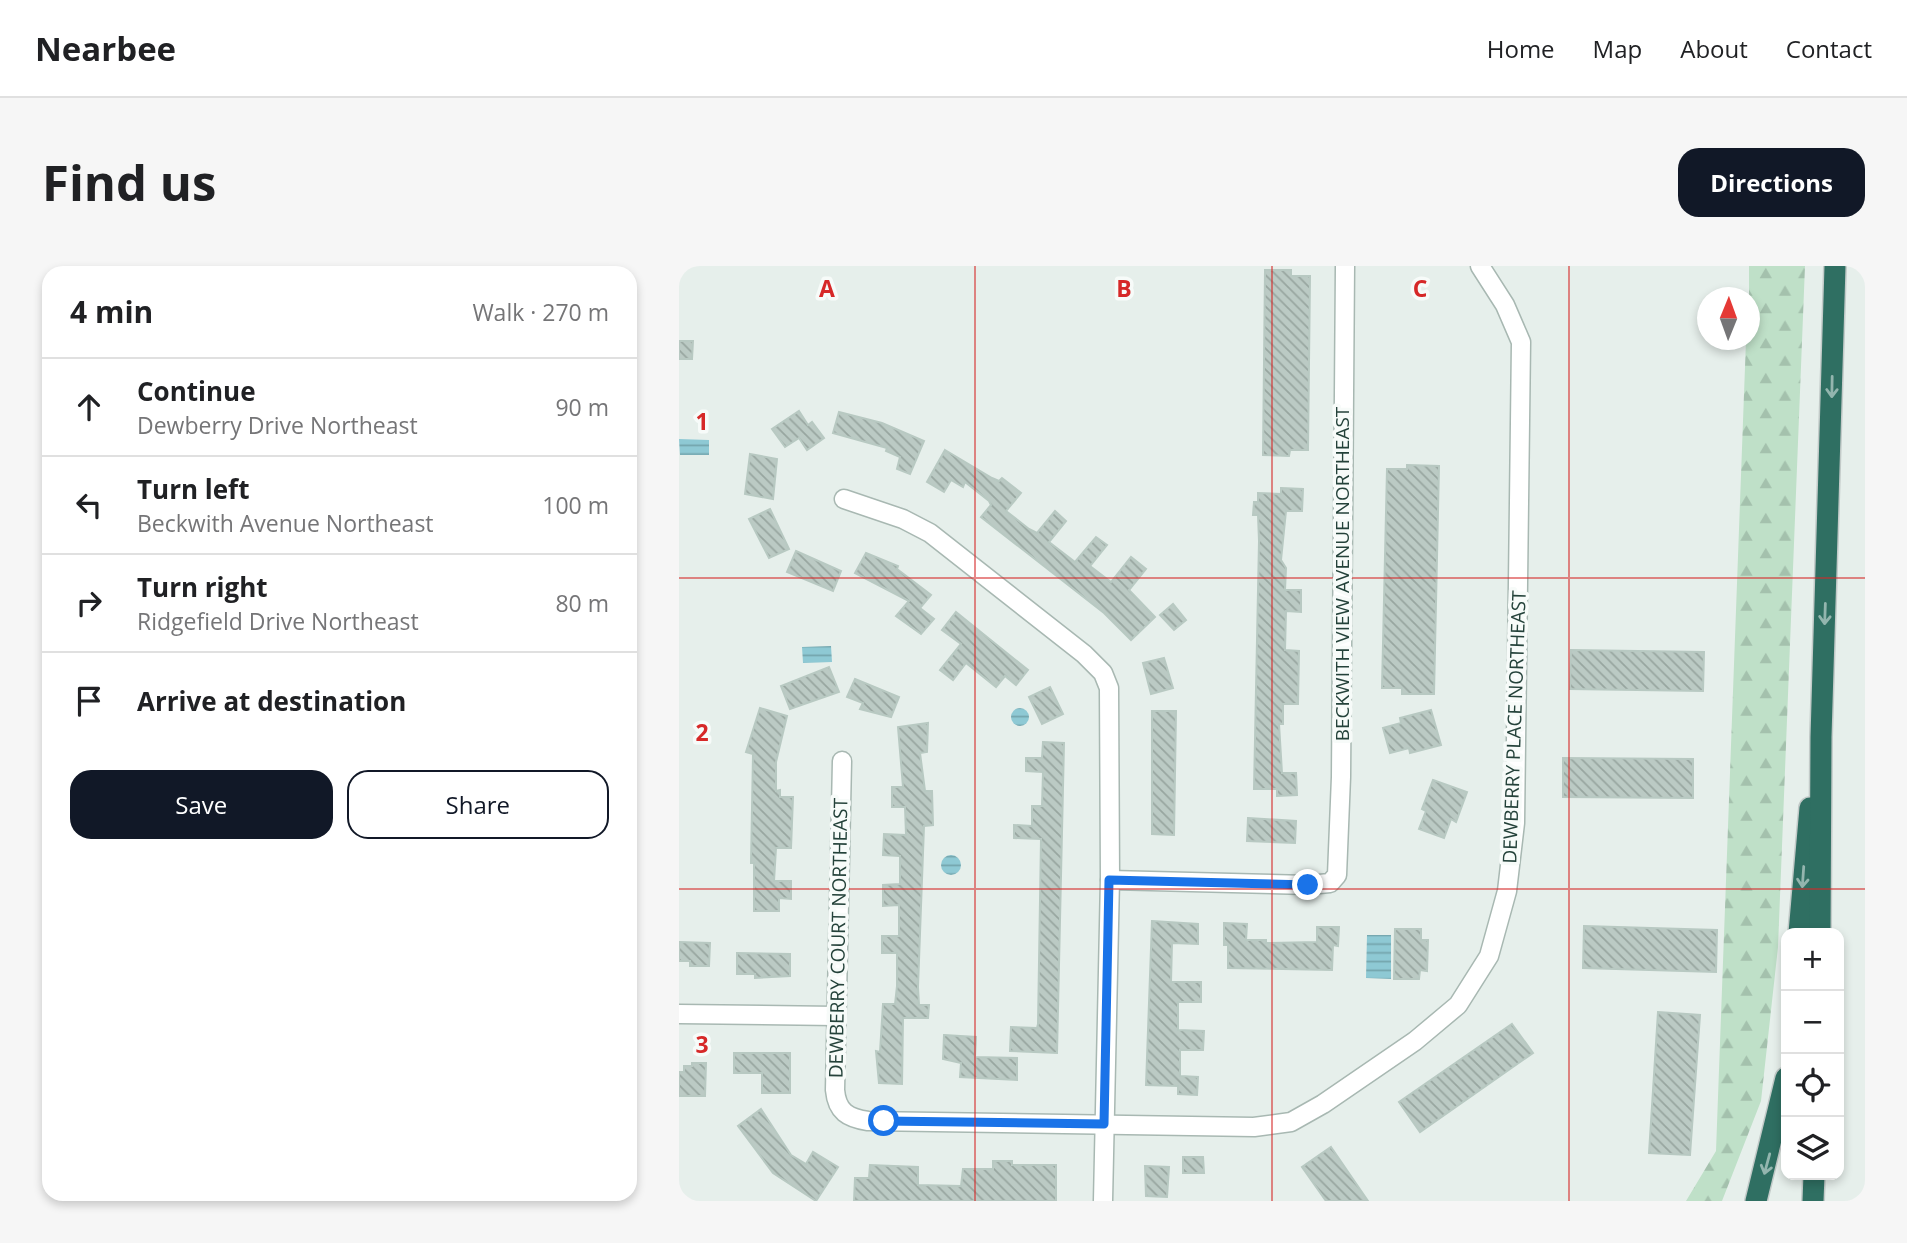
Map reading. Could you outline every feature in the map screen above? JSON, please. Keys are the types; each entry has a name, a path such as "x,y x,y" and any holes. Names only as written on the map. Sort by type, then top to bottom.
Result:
{"highway":[{"path":"1820,928 1821,737 1835,266"},
{"path":"1799,928 1808,824 1821,737"},
{"path":"1756,1201 1781,1098"},
{"path":"1814,1180 1814,1201"}],"street":[{"name":"BECKWITH VIEW AVENUE NORTHEAST","path":"1109,880 1308,885 1333,882 1339,866 1340,833 1345,266"},
{"name":"DEWBERRY PLACE NORTHEAST","path":"843,1113 868,1121 1254,1127 1291,1122 1323,1104 1415,1041 1458,1005 1489,956 1507,891 1515,823 1521,342 1505,305 1480,266"},
{"path":"844,499 903,519 930,533 1078,649 1103,673 1109,688 1111,713 1103,1201"},
{"name":"DEWBERRY COURT NORTHEAST","path":"842,761 835,1090 843,1113"},
{"path":"679,1014 836,1016"}],"green space":[{"path":"1749,266 1805,266 1778,947 1761,1101 1722,1201 1686,1201 1716,1151 1746,350 1760,350 1760,287 1749,287"}],"water":[{"path":"679,439 709,440 709,455 680,455"},
{"path":"831,646 832,662 803,663 802,647"},
{"path":"1016,708 1024,708 1029,717 1027,724 1016,726 1011,721 1011,713"},
{"path":"947,855 955,855 961,865 955,875 947,875 941,869 941,861"},
{"path":"1367,935 1391,935 1391,979 1366,978"}],"building":[{"path":"1265,270 1291,270 1291,276 1310,276 1308,450 1290,450 1289,456 1263,455"},
{"path":"679,341 693,341 692,359 679,359"},
{"path":"799,411 808,425 812,422 824,438 807,450 799,438 785,447 772,429"},
{"path":"839,412 882,423 924,441 910,474 897,469 900,457 886,451 887,448 833,433"},
{"path":"945,450 992,478 999,481 1002,478 1021,493 1006,511 1029,529 1037,533 1055,511 1066,521 1049,542 1075,562 1096,537 1107,545 1090,566 1111,582 1131,557 1146,569 1129,590 1155,617 1131,640 1104,613 981,517 991,505 965,482 963,487 951,480 944,492 927,482"},
{"path":"750,454 777,459 773,499 745,494"},
{"path":"1407,465 1439,466 1434,694 1402,694 1402,688 1382,688 1387,469 1407,469"},
{"path":"1281,488 1303,489 1302,511 1286,511 1281,560 1286,568 1285,590 1301,590 1301,612 1286,611 1285,650 1299,651 1298,704 1283,704 1283,724 1279,724 1282,773 1296,773 1297,795 1277,796 1277,789 1254,789 1259,541 1258,515 1253,515 1258,493 1281,494"},
{"path":"770,509 789,549 769,558 749,519"},
{"path":"796,551 841,571 833,591 787,572"},
{"path":"866,553 898,566 897,569 931,595 920,608 934,619 921,634 896,616 909,601 855,573"},
{"path":"1173,604 1186,620 1174,630 1160,615"},
{"path":"956,612 1028,670 1016,685 1005,676 996,687 966,663 953,680 940,670 961,644 942,630"},
{"path":"1571,650 1704,652 1703,691 1570,689"},
{"path":"1164,658 1173,688 1151,694 1143,663"},
{"path":"829,667 839,692 790,709 781,686"},
{"path":"855,679 899,697 891,717 860,709 863,703 847,697"},
{"path":"1050,687 1063,714 1042,724 1029,697"},
{"path":"760,708 787,716 776,762 776,791 780,790 780,797 793,797 791,848 776,848 774,881 791,881 791,899 779,898 779,911 754,911 754,863 751,863 753,754 746,752"},
{"path":"1431,710 1441,745 1410,753 1409,748 1390,753 1383,728 1401,723 1400,718"},
{"path":"1152,711 1176,711 1174,835 1152,834"},
{"path":"928,723 927,752 920,753 925,791 932,791 933,825 924,826 918,987 919,1005 929,1005 928,1018 903,1018 902,1084 879,1083 876,1051 880,1052 883,1004 895,1004 897,986 897,953 882,953 882,936 899,936 899,905 883,906 883,885 900,884 900,856 883,855 884,834 906,835 905,807 892,807 892,787 903,787 898,727"},
{"path":"1043,742 1064,743 1057,1053 1010,1051 1011,1027 1037,1028 1038,1024 1041,839 1014,838 1014,825 1032,826 1032,806 1042,806 1043,772 1026,771 1026,758 1042,758"},
{"path":"1563,758 1693,759 1693,798 1563,797"},
{"path":"1433,780 1467,792 1456,822 1451,819 1444,838 1419,829 1426,811 1422,809"},
{"path":"1248,818 1296,821 1295,843 1247,841"},
{"path":"1152,921 1198,924 1198,944 1172,943 1171,982 1201,982 1201,1002 1178,1002 1178,1030 1204,1031 1203,1050 1180,1050 1180,1076 1198,1077 1197,1095 1178,1094 1178,1086 1146,1085"},
{"path":"1224,923 1247,924 1246,940 1266,940 1266,943 1317,942 1317,927 1339,927 1338,946 1333,945 1332,970 1228,968"},
{"path":"1584,926 1717,930 1716,972 1583,968"},
{"path":"1395,929 1421,929 1421,940 1428,940 1427,971 1420,970 1419,979 1394,979"},
{"path":"679,942 710,943 709,966 690,966 690,961 679,961"},
{"path":"737,953 790,954 790,976 755,978 755,974 737,974"},
{"path":"1658,1012 1700,1015 1690,1155 1649,1153"},
{"path":"1512,1024 1533,1053 1420,1132 1399,1102"},
{"path":"944,1035 976,1037 975,1057 1017,1058 1017,1080 960,1077 961,1063 943,1059"},
{"path":"734,1053 790,1053 790,1093 762,1093 762,1073 734,1073"},
{"path":"692,1063 706,1063 705,1096 679,1096 679,1072 684,1072 684,1066 692,1066"},
{"path":"761,1109 791,1155 806,1164 813,1152 838,1167 816,1201 773,1173 738,1126"},
{"path":"1331,1147 1368,1201 1326,1201 1302,1167"},
{"path":"1183,1157 1203,1157 1204,1173 1183,1173"},
{"path":"993,1161 1012,1161 1012,1165 1056,1165 1056,1201 854,1201 855,1178 869,1178 870,1165 918,1167 918,1185 961,1186 963,1169 993,1169"},
{"path":"1145,1166 1169,1167 1167,1197 1146,1196"}],"route":[{"path":"884,1121 1104,1124 1109,880 1308,885"}]}
